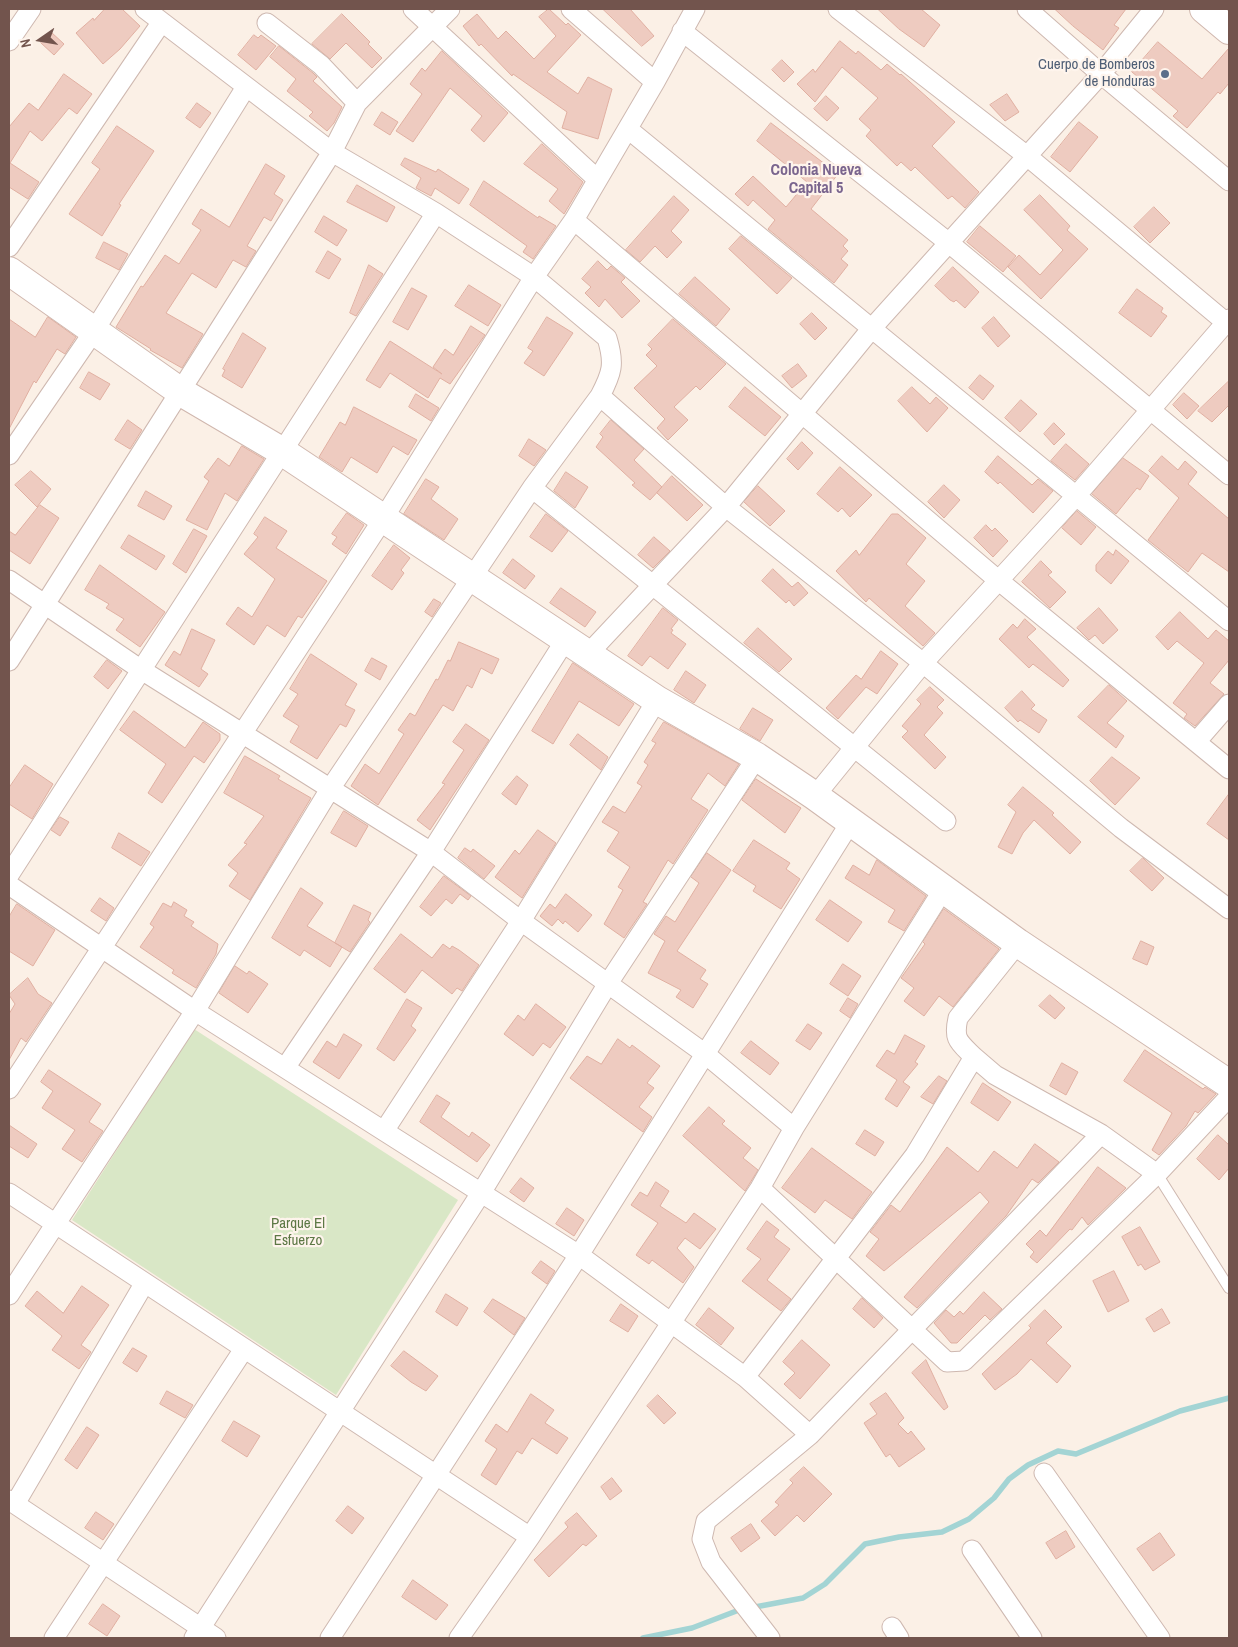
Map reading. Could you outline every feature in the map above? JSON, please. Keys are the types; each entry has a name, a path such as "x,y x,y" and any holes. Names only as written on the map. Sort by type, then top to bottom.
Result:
{"street":[{"path":"9,41 31,9"},
{"path":"9,1295 195,1011 330,789 532,488 600,396 612,372 612,353 607,338 534,277 436,213 332,152 145,9"},
{"path":"413,9 597,179"},
{"path":"9,661 332,152 357,103 450,9"},
{"path":"571,9 655,82"},
{"path":"9,1089 383,519 534,277 574,220 655,82 695,9"},
{"path":"815,796 923,663 1076,496 1150,409 1228,322 1026,156 838,9"},
{"path":"1027,9 1101,74 1229,181"},
{"path":"588,654 726,507 872,328 1101,74 1154,9"},
{"path":"1204,9 1229,30"},
{"path":"9,247 161,23"},
{"path":"268,23 321,65 357,103"},
{"path":"682,31 949,244 1229,475"},
{"path":"9,455 94,331 246,87"},
{"path":"628,129 1229,621"},
{"path":"9,875 436,213"},
{"path":"574,220 998,580 1229,769"},
{"path":"9,271 181,392 283,452 473,576 657,700 757,757 815,796 1018,943 1229,1084"},
{"path":"600,396 726,507 923,663 1121,828 1229,910"},
{"path":"532,488 654,584 946,821"},
{"path":"9,580 140,670 431,852 521,921 704,1052 794,1128"},
{"path":"285,1068 431,852 566,638"},
{"path":"384,1131 521,921 657,700"},
{"path":"1196,742 1229,704"},
{"path":"144,1284 12,1502 104,1563 204,1635 341,1412 481,1193 607,984 757,757"},
{"path":"330,1638 579,1255 704,1052 850,823"},
{"path":"9,886 195,1011 579,1255 745,1377 810,1435"},
{"path":"459,1638 530,1537 760,1188 794,1128 944,888"},
{"path":"1018,943 958,1018 955,1030 958,1041 995,1075 1101,1134 1157,1174"},
{"path":"745,1377 834,1258 915,1155 974,1057"},
{"path":"760,1188 947,1362 964,1361 1157,1174 1229,1097"},
{"path":"770,1638 754,1620 711,1562 702,1539 706,1521 810,1435 1101,1134"},
{"path":"9,1193 144,1284 530,1537"},
{"path":"54,1638 244,1349"},
{"path":"1044,1473 1160,1638"},
{"path":"972,1550 1032,1638"}],"lane":[{"path":"1157,1174 1229,1288"}],"green space":[{"name":"Parque El Esfuerzo","path":"194,1029 458,1200 336,1395 72,1220"}],"building":[{"path":"105,9 122,9 140,26 120,49 103,64 76,33"},
{"path":"549,9 566,25 568,23 581,35 547,72 578,94 588,77 612,89 598,139 562,128 567,112 513,74 512,76 481,44 479,46 463,26 477,14 498,39 506,31 534,59 556,36 539,17"},
{"path":"603,9 630,9 654,36 642,46"},
{"path":"878,9 921,9 940,25 924,47 899,29"},
{"path":"1055,9 1126,9 1114,25 1119,28 1103,50"},
{"path":"342,14 370,42 368,44 382,58 372,68 346,43 330,59 312,44"},
{"path":"51,32 64,44 54,55 41,43"},
{"path":"254,35 258,38 261,35 276,46 256,70 238,55"},
{"path":"840,41 856,54 858,51 881,70 887,64 955,122 932,146 979,192 965,208 952,196 948,199 915,167 911,171 901,162 897,166 866,136 871,130 859,119 878,98 842,67 815,102 797,84 813,69 815,72"},
{"path":"1158,42 1202,79 1229,48 1229,83 1220,94 1218,92 1187,128 1173,116 1178,111 1132,72"},
{"path":"279,46 313,73 317,77 313,81 342,107 334,123 327,131 309,116 313,112 287,91 296,79 270,57"},
{"path":"442,51 508,113 484,142 471,130 482,116 450,88 413,142 396,131 422,94 410,84 422,68 425,71"},
{"path":"782,60 794,72 784,82 772,70"},
{"path":"64,74 92,94 77,114 69,108 42,141 30,131 10,163 39,182 28,199 9,187 9,127 29,103 38,110"},
{"path":"1007,94 1019,112 1005,121 990,105"},
{"path":"826,96 839,108 827,121 814,109"},
{"path":"197,103 211,113 200,128 186,118"},
{"path":"382,112 398,122 390,135 374,125"},
{"path":"1079,122 1098,137 1070,172 1051,157"},
{"path":"771,123 838,174 811,209 848,240 843,246 848,251 841,259 848,265 834,283 768,229 775,220 753,200 748,206 735,194 753,176 786,207 807,182 757,141"},
{"path":"117,126 154,151 119,204 121,205 102,236 69,214 100,169 92,163"},
{"path":"542,144 583,182 564,214 549,201 558,189 524,164"},
{"path":"405,158 436,172 438,169 469,189 459,204 435,188 431,196 416,188 421,178 401,165"},
{"path":"266,164 285,176 274,194 283,200 271,221 264,217 247,246 256,251 246,267 233,260 216,288 192,273 166,313 203,334 182,368 150,350 116,327 141,286 143,287 165,255 179,264 201,230 192,224 201,209 229,227"},
{"path":"484,181 538,218 539,216 556,226 533,259 523,252 527,246 470,205"},
{"path":"357,185 395,207 387,222 347,202"},
{"path":"1040,195 1070,226 1067,230 1088,249 1041,299 1008,267 1019,255 1040,275 1063,250 1024,210"},
{"path":"674,196 689,210 671,231 682,242 667,258 655,246 640,262 626,250"},
{"path":"1154,207 1170,223 1150,243 1134,227"},
{"path":"324,216 347,230 337,246 315,232"},
{"path":"980,226 1016,256 1003,272 967,242"},
{"path":"741,236 792,278 777,294 729,249"},
{"path":"104,242 128,254 119,270 96,258"},
{"path":"328,251 341,259 329,279 316,272"},
{"path":"598,261 607,270 611,266 625,278 621,282 640,301 622,318 605,299 599,307 585,293 591,287 582,279"},
{"path":"369,265 383,274 356,316 350,313"},
{"path":"953,267 979,292 965,308 956,300 954,302 950,300 935,286"},
{"path":"695,277 730,309 716,326 679,294"},
{"path":"469,285 501,305 488,326 455,306"},
{"path":"412,288 427,296 408,330 393,322"},
{"path":"1137,289 1163,308 1161,312 1167,316 1151,337 1119,313"},
{"path":"812,313 827,328 815,340 800,324"},
{"path":"48,317 76,337 65,354 57,349 36,383 34,381 9,429 9,319 35,337"},
{"path":"547,317 573,333 544,376 524,363 533,351 528,348"},
{"path":"994,317 1010,336 998,347 982,328"},
{"path":"673,319 726,364 700,390 696,386 674,407 688,420 668,440 657,428 665,419 634,388 657,366 646,355 652,349 648,345"},
{"path":"471,326 485,335 450,384 440,378 428,398 390,373 380,388 366,380 390,341 442,374 433,367 445,349 453,355"},
{"path":"243,333 266,348 242,388 222,376 225,370 223,369"},
{"path":"798,364 807,376 792,388 782,376"},
{"path":"89,372 110,384 100,400 80,388"},
{"path":"980,375 994,386 983,400 969,388"},
{"path":"1229,381 1229,405 1212,422 1198,411"},
{"path":"745,387 781,417 765,436 729,407"},
{"path":"912,387 930,404 936,397 948,408 927,432 898,401"},
{"path":"1184,393 1199,406 1187,419 1173,405"},
{"path":"416,394 439,408 431,421 409,407"},
{"path":"1021,400 1037,414 1020,432 1005,418"},
{"path":"354,407 417,440 408,455 393,446 377,473 351,457 342,472 319,457 340,422 345,425"},
{"path":"128,420 142,430 130,449 115,440"},
{"path":"611,420 644,449 634,460 662,487 650,500 632,485 635,483 596,447 603,437 600,434"},
{"path":"1054,423 1065,434 1054,445 1044,434"},
{"path":"529,439 546,450 534,466 519,456"},
{"path":"802,442 813,453 798,470 787,459"},
{"path":"1066,444 1089,464 1075,480 1051,461"},
{"path":"242,446 264,459 237,501 225,493 207,530 186,520 209,481 204,477 218,458 229,466"},
{"path":"998,456 1032,485 1038,479 1053,491 1033,513 1000,482 998,484 985,472"},
{"path":"1162,456 1178,470 1185,461 1197,472 1188,484 1229,519 1229,572 1202,553 1188,572 1148,540 1179,498 1149,471"},
{"path":"1123,458 1149,476 1140,490 1137,488 1116,514 1092,494"},
{"path":"840,467 872,495 850,517 842,508 838,512 817,494"},
{"path":"31,471 51,489 37,507 15,485"},
{"path":"566,472 588,487 575,508 554,491"},
{"path":"672,476 703,505 687,521 657,493"},
{"path":"426,479 439,487 431,499 458,519 444,540 404,514"},
{"path":"944,485 960,500 944,518 928,502"},
{"path":"758,486 785,511 770,526 744,502"},
{"path":"146,491 172,506 164,520 138,506"},
{"path":"40,505 59,518 30,564 9,550 9,531 15,535"},
{"path":"1077,511 1096,527 1081,545 1062,528"},
{"path":"347,513 364,525 346,554 332,544 337,537 332,534"},
{"path":"546,514 568,531 552,552 530,537"},
{"path":"892,514 898,514 926,538 906,564 925,581 905,606 935,633 923,646 869,598 866,602 836,571 856,550 859,555"},
{"path":"265,517 287,531 276,548 327,581 302,618 298,616 285,637 267,625 254,645 226,624 238,607 252,617 275,579 244,554 258,537 254,534"},
{"path":"986,525 992,531 995,528 1008,541 993,557 974,538"},
{"path":"194,529 207,536 186,573 173,564"},
{"path":"129,535 165,556 156,570 121,548"},
{"path":"654,537 670,551 653,568 638,555"},
{"path":"394,545 410,558 401,570 404,573 392,590 372,576"},
{"path":"1116,550 1129,561 1111,584 1096,571 1096,565 1108,551 1113,555"},
{"path":"513,559 535,576 525,589 503,573"},
{"path":"1041,561 1052,572 1048,575 1066,592 1050,608 1022,582"},
{"path":"100,565 165,612 140,647 116,630 124,619 106,608 109,604 85,590"},
{"path":"773,569 792,587 798,582 808,593 794,606 789,600 786,603 762,581"},
{"path":"561,588 596,612 585,627 550,603"},
{"path":"434,599 441,603 432,617 425,612"},
{"path":"663,608 678,620 671,629 673,630 671,633 686,644 668,669 650,656 642,666 628,656"},
{"path":"1099,608 1118,630 1103,644 1095,635 1089,640 1077,628"},
{"path":"1180,612 1208,639 1216,630 1229,641 1229,660 1210,683 1224,694 1195,726 1184,718 1187,714 1173,703 1204,663 1177,641 1168,650 1156,637"},
{"path":"1025,619 1036,629 1027,637 1069,680 1063,687 1033,664 1029,668 999,639 1013,624 1017,628"},
{"path":"758,628 792,659 779,672 744,643"},
{"path":"192,629 215,640 201,669 208,674 199,687 165,665 174,651 180,655"},
{"path":"459,642 499,659 492,674 481,668 472,688 467,685 453,711 443,705 378,805 351,786 365,764 379,774 404,734 398,730 410,713 415,716 436,679 438,680 448,660 450,661"},
{"path":"881,651 898,664 877,694 866,687 838,719 826,708 856,675 861,679"},
{"path":"311,654 357,684 345,705 355,710 346,727 340,724 317,759 290,742 299,726 283,716 298,694 290,689"},
{"path":"372,658 387,666 380,680 365,671"},
{"path":"107,660 122,671 108,689 94,677"},
{"path":"573,663 634,704 619,726 579,701 553,744 532,731"},
{"path":"686,671 706,685 694,703 674,690"},
{"path":"1109,685 1127,701 1107,723 1124,736 1116,748 1078,717"},
{"path":"930,687 944,700 937,707 943,713 924,735 946,757 935,769 902,737 908,731 902,726 921,704 917,700"},
{"path":"1022,691 1035,705 1031,709 1047,720 1039,733 1020,720 1018,722 1005,708"},
{"path":"753,708 773,720 760,741 740,729"},
{"path":"134,711 185,748 203,722 220,734 220,740 204,763 194,756 162,803 148,793 166,764 120,730"},
{"path":"664,722 739,764 725,786 708,773 691,799 708,810 673,864 668,860 643,902 647,904 624,938 604,924 623,890 618,887 630,867 607,851 619,832 602,822 613,806 625,813 642,786 637,783 648,765 644,762 656,743 652,741"},
{"path":"466,724 489,740 430,830 417,820 445,784 442,783 464,750 453,742"},
{"path":"578,734 608,757 601,770 570,745"},
{"path":"245,756 280,776 278,779 311,798 250,900 229,886 238,873 228,865 247,844 244,843 264,816 224,793"},
{"path":"1112,757 1140,778 1115,805 1090,781"},
{"path":"25,765 53,784 32,819 9,804 9,788"},
{"path":"517,776 528,785 516,805 502,794"},
{"path":"756,779 801,808 785,833 742,800"},
{"path":"1023,787 1054,813 1052,815 1081,842 1070,854 1034,820 1023,833 1012,854 998,847 1016,812 1008,805"},
{"path":"1229,794 1229,840 1207,824"},
{"path":"344,811 368,826 356,847 331,833"},
{"path":"60,817 69,822 60,836 51,830"},
{"path":"538,830 556,843 522,898 495,877 515,850 519,854"},
{"path":"119,833 150,852 141,866 112,848"},
{"path":"754,840 790,863 786,869 800,879 781,909 753,891 756,886 733,871"},
{"path":"465,848 471,852 473,849 495,866 484,879 458,858"},
{"path":"707,853 731,870 677,951 706,970 700,979 708,984 693,1008 676,997 681,990 648,973 665,941 654,934 666,916 675,922 699,883 691,877"},
{"path":"1143,858 1164,878 1152,891 1130,871"},
{"path":"877,860 926,896 904,931 888,922 895,910 845,878 853,865 869,875"},
{"path":"444,876 471,896 468,900 460,894 452,904 446,899 431,916 420,907"},
{"path":"301,888 323,903 307,926 342,947 330,967 304,950 300,956 272,938"},
{"path":"566,894 592,915 578,932 565,921 563,924 558,919 552,926 540,916 550,904 555,908"},
{"path":"100,898 114,908 106,921 91,911"},
{"path":"830,900 862,922 848,942 816,920"},
{"path":"174,902 187,910 184,916 194,922 191,926 218,944 216,954 196,988 172,973 174,970 140,947 154,927 150,924 163,903 171,907"},
{"path":"17,904 55,930 33,966 9,951 9,917"},
{"path":"354,905 371,913 368,920 370,922 350,952 335,943"},
{"path":"944,909 999,949 953,1007 939,996 924,1016 904,1001 914,988 901,978 925,944 923,942"},
{"path":"401,934 432,958 443,944 450,949 452,946 459,950 479,965 462,991 457,988 452,994 422,970 405,993 374,969"},
{"path":"1141,941 1154,947 1147,965 1133,959"},
{"path":"843,964 861,976 848,996 830,984"},
{"path":"235,966 247,974 249,971 268,984 248,1013 219,993"},
{"path":"28,978 38,994 52,1003 26,1042 21,1038 9,1060 9,1014 15,1004 9,995"},
{"path":"1050,995 1065,1008 1055,1019 1039,1006"},
{"path":"848,998 858,1004 850,1018 840,1011"},
{"path":"407,999 422,1008 411,1026 416,1030 394,1061 377,1049"},
{"path":"536,1004 566,1027 550,1048 543,1043 533,1056 504,1034 518,1015 524,1020"},
{"path":"808,1024 822,1033 810,1050 796,1041"},
{"path":"344,1034 362,1045 339,1079 313,1062 327,1041 336,1047"},
{"path":"905,1035 925,1046 915,1062 918,1064 903,1082 910,1087 897,1107 885,1099 897,1080 876,1066 887,1050 894,1054"},
{"path":"618,1039 630,1048 632,1045 660,1066 647,1083 654,1088 639,1107 652,1117 643,1132 570,1078 587,1056 601,1064"},
{"path":"751,1041 779,1063 770,1075 741,1053"},
{"path":"1145,1050 1203,1089 1205,1087 1216,1094 1198,1113 1195,1111 1186,1126 1159,1155 1152,1150 1172,1113 1124,1081"},
{"path":"1062,1063 1078,1072 1066,1095 1050,1086"},
{"path":"49,1070 101,1104 89,1122 103,1131 82,1162 62,1149 75,1130 42,1108 53,1091 41,1082"},
{"path":"939,1076 947,1081 933,1104 921,1097"},
{"path":"983,1083 1011,1102 998,1121 971,1103"},
{"path":"437,1095 450,1103 441,1117 469,1137 472,1132 490,1145 477,1162 420,1122"},
{"path":"709,1107 725,1121 722,1124 751,1148 743,1158 758,1170 745,1191 683,1136"},
{"path":"9,1125 37,1144 28,1158 9,1146"},
{"path":"865,1130 884,1142 875,1156 856,1144"},
{"path":"1218,1135 1229,1145 1229,1168 1219,1180 1197,1159"},
{"path":"1035,1144 1059,1162 1038,1183 1032,1179 1006,1216 917,1308 904,1297 989,1202 980,1192 884,1271 866,1256 879,1239 870,1232 891,1205 900,1212 947,1147 978,1172 994,1151 1017,1168"},
{"path":"812,1148 872,1192 852,1219 825,1200 815,1213 782,1188"},
{"path":"1098,1167 1126,1188 1088,1225 1082,1217 1072,1230 1070,1229 1037,1263 1030,1257 1034,1252 1026,1244 1040,1230 1046,1236"},
{"path":"521,1178 534,1188 524,1202 510,1192"},
{"path":"656,1182 669,1191 660,1206 686,1223 694,1213 716,1229 700,1249 685,1238 677,1248 694,1267 683,1283 652,1260 649,1264 636,1255 658,1223 631,1205 640,1192 647,1196"},
{"path":"567,1208 584,1220 574,1236 556,1224"},
{"path":"767,1221 779,1230 774,1237 790,1249 767,1280 791,1299 781,1311 742,1281 761,1259 747,1249"},
{"path":"1140,1227 1160,1262 1145,1270 1141,1264 1138,1266 1122,1237"},
{"path":"541,1261 555,1271 547,1284 532,1273"},
{"path":"1114,1271 1129,1301 1108,1312 1093,1281"},
{"path":"82,1286 109,1305 81,1345 91,1352 79,1369 52,1350 62,1336 25,1306 37,1291 63,1313"},
{"path":"984,1292 1002,1309 990,1320 985,1315 957,1343 951,1343 934,1323 946,1310 954,1317 960,1311 963,1314"},
{"path":"446,1294 468,1308 457,1326 436,1312"},
{"path":"862,1298 883,1318 874,1328 853,1309"},
{"path":"493,1299 525,1318 514,1335 484,1312"},
{"path":"621,1304 638,1316 628,1332 610,1321"},
{"path":"709,1308 734,1328 721,1345 696,1325"},
{"path":"1162,1309 1170,1323 1154,1332 1146,1319"},
{"path":"1045,1310 1062,1327 1046,1343 1071,1366 1057,1383 1031,1359 1017,1374 995,1390 982,1374 1031,1328 1029,1326"},
{"path":"802,1340 830,1365 800,1399 784,1384 795,1373 783,1362"},
{"path":"133,1348 147,1356 137,1372 123,1363"},
{"path":"404,1351 438,1376 426,1391 391,1366"},
{"path":"926,1360 948,1407 944,1410 912,1373"},
{"path":"167,1391 193,1405 185,1418 160,1404"},
{"path":"886,1393 904,1418 898,1424 908,1434 911,1431 925,1449 899,1467 890,1454 886,1457 864,1423 877,1414 870,1404"},
{"path":"531,1394 554,1410 545,1423 568,1438 557,1454 532,1438 522,1454 517,1451 496,1485 481,1475 497,1449 485,1441 496,1424 507,1432"},
{"path":"658,1395 676,1413 664,1424 647,1406"},
{"path":"234,1421 260,1436 247,1457 222,1441"},
{"path":"87,1427 99,1435 77,1469 65,1460"},
{"path":"804,1467 832,1494 804,1522 797,1515 775,1536 761,1521 779,1505 775,1502 793,1483 790,1480"},
{"path":"612,1478 622,1491 610,1500 601,1487"},
{"path":"348,1506 364,1518 352,1534 336,1521"},
{"path":"96,1512 114,1524 103,1540 85,1528"},
{"path":"577,1513 597,1536 586,1546 583,1544 549,1577 534,1560 568,1527 565,1523"},
{"path":"751,1524 760,1538 741,1552 731,1538"},
{"path":"1066,1531 1075,1547 1056,1559 1046,1543"},
{"path":"1160,1533 1175,1555 1153,1571 1137,1549"},
{"path":"413,1580 448,1605 436,1620 402,1597"},
{"path":"103,1604 120,1616 107,1636 89,1624"}],"waterway":[{"path":"643,1638 692,1628 739,1610 803,1598 825,1584 865,1544 899,1537 942,1532 969,1519 994,1498 1009,1479 1028,1465 1058,1451 1076,1454 1180,1411 1229,1398"}],"place":[{"name":"Cuerpo de Bomberos de Honduras","path":"1165,74"}],"district":[{"name":"Colonia Nueva Capital 5","path":"816,180"}]}
